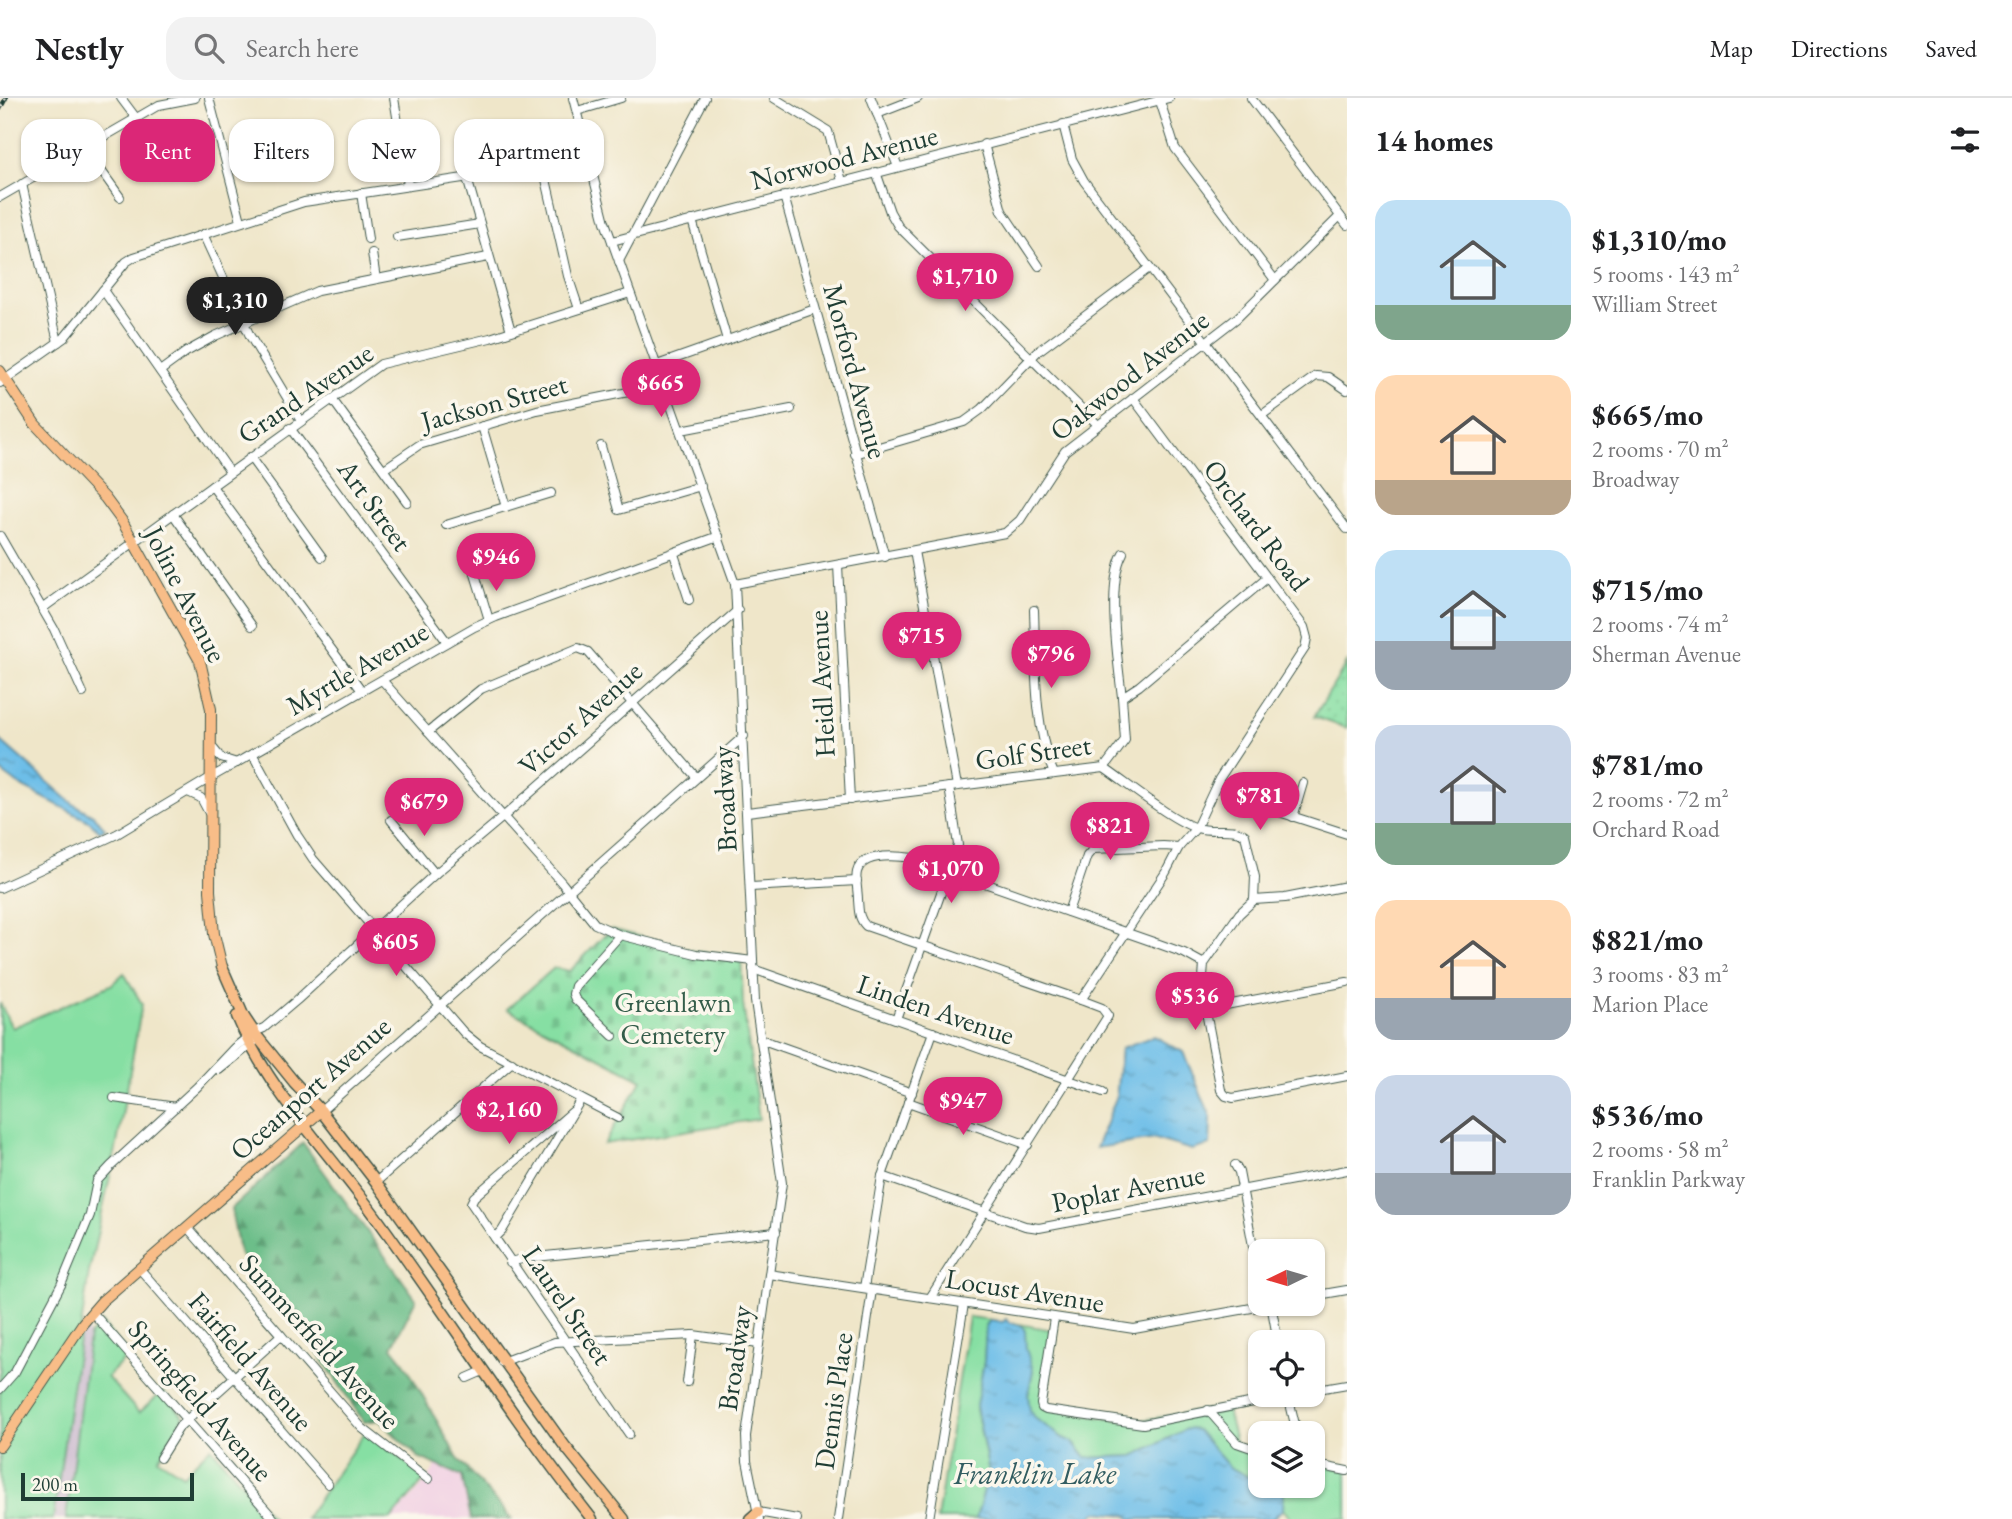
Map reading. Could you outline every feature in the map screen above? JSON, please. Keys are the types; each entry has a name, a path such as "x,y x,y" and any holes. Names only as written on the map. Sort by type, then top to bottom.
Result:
{"highway":[{"path":"222,967 239,1008 304,1124 374,1215 483,1371 592,1519"},
{"path":"255,1036 321,1111 376,1182 502,1362 576,1462 624,1519"}],"main road":[{"name":"Joline Avenue","path":"2,377 35,424 105,498 135,542 200,661 209,695 211,911 222,967"},
{"name":"Oceanport Avenue","path":"0,1446 50,1369 92,1312 321,1111"}],"street":[{"path":"121,98 136,118"},
{"path":"106,136 165,102 195,98"},
{"path":"209,98 241,221"},
{"path":"394,98 408,185"},
{"name":"Broadway","path":"573,98 578,119"},
{"path":"576,111 621,98"},
{"path":"619,261 705,98"},
{"path":"774,98 828,131 842,181"},
{"path":"871,98 898,167"},
{"path":"877,114 918,98"},
{"path":"1251,98 1347,225"},
{"path":"1163,99 1175,148 1275,280"},
{"name":"Norwood Avenue","path":"612,241 1163,99"},
{"path":"1063,124 1078,172 1347,529"},
{"path":"984,145 1002,211 1038,266"},
{"path":"876,172 890,212 898,226 1098,425"},
{"path":"106,177 120,197"},
{"path":"2,377 58,342 79,321 126,262 134,257 304,202 454,180"},
{"path":"0,197 26,182"},
{"path":"468,182 511,331"},
{"path":"547,182 568,276 579,309"},
{"name":"Broadway","path":"595,182 630,293 735,584 753,965 760,1039 781,1177 776,1232 746,1445 756,1517"},
{"path":"22,184 58,342"},
{"path":"361,193 368,239"},
{"name":"Morford Avenue","path":"784,196 885,557"},
{"path":"642,216 657,229"},
{"name":"Oakwood Avenue","path":"735,584 997,537 1012,529 1062,455 1237,318 1340,216"},
{"path":"692,220 727,340"},
{"path":"397,237 480,224"},
{"path":"203,234 244,323 301,421"},
{"path":"372,253 376,279"},
{"path":"160,371 186,352 317,291 488,257"},
{"path":"855,454 964,422 982,409 1031,358 1149,268"},
{"path":"103,290 230,472"},
{"name":"Grand Avenue","path":"43,608 381,363 511,331 630,293"},
{"path":"657,365 815,309"},
{"path":"1262,415 1316,376 1328,377 1347,390"},
{"name":"Jackson Street","path":"384,470 415,446 537,410 664,385"},
{"name":"Orchard Road","path":"1081,1000 1179,848 1196,828 1219,779 1307,643 1304,627 1133,398"},
{"path":"332,399 407,502"},
{"path":"681,430 791,409"},
{"path":"482,426 506,507"},
{"name":"Art Street","path":"290,428 447,642"},
{"path":"601,446 619,510 701,486"},
{"path":"250,457 322,557"},
{"path":"212,486 362,691"},
{"path":"446,525 551,493"},
{"path":"173,514 252,626"},
{"path":"0,536 43,608 83,693"},
{"name":"Myrtle Avenue","path":"0,888 109,838 489,620 719,536"},
{"path":"896,1019 958,845 953,787 914,551"},
{"name":"Golf Street","path":"747,812 1104,768 1125,740 1114,621 1118,566 1123,553"},
{"path":"674,554 688,600"},
{"name":"Heidl Avenue","path":"838,565 850,800"},
{"path":"475,574 489,620"},
{"path":"1122,697 1267,578"},
{"name":"Victor Avenue","path":"0,1389 15,1371 61,1285 90,1215 97,1181 197,1087 435,874 738,610"},
{"path":"1034,610 1039,710 1048,762 1054,774"},
{"path":"428,732 481,689 578,648 588,652 696,777"},
{"name":"Linden Avenue","path":"382,680 595,924 620,935 753,965 1103,1092"},
{"name":"Oceanport Avenue","path":"321,1111 744,736"},
{"path":"210,744 218,757 237,763"},
{"path":"253,755 307,851 471,1040 618,1118"},
{"path":"1104,768 1176,818 1196,828 1240,832 1245,835 1255,877 1254,900"},
{"path":"1293,817 1303,783"},
{"path":"188,792 201,798 209,814"},
{"path":"1276,811 1347,834"},
{"path":"391,820 435,874"},
{"path":"1068,912 1087,856 1093,849 1163,846 1179,848"},
{"path":"930,1298 1105,1023 1107,1013 1102,1008 1081,1000 866,926 861,921 857,881 858,872 865,862 888,856 913,858 1184,953 1204,964"},
{"path":"751,887 857,881"},
{"path":"1347,886 1285,898 1254,900 1239,914 1204,964 1202,980 1205,1009 1224,1094 1233,1098 1347,1076"},
{"path":"613,1037 573,994 575,986 620,935"},
{"path":"1205,1009 1347,982"},
{"name":"Dennis Place","path":"838,1519 882,1176 933,1032"},
{"path":"760,1039 912,1093"},
{"path":"376,1182 512,1062"},
{"path":"114,1098 178,1105"},
{"path":"495,1238 502,1231 581,1099"},
{"path":"908,1102 1028,1145"},
{"name":"Laurel Street","path":"572,1112 471,1201 629,1434"},
{"path":"1235,1165 1239,1172 1251,1239"},
{"name":"Poplar Avenue","path":"882,1176 1039,1228 1347,1170"},
{"name":"Summerfield Avenue","path":"187,1227 362,1429 428,1479"},
{"path":"510,1262 526,1258 776,1232"},
{"name":"Fairfield Avenue","path":"139,1268 328,1484"},
{"name":"Locust Avenue","path":"769,1274 1141,1329 1248,1308"},
{"path":"1325,1294 1347,1290"},
{"path":"929,1519 964,1304"},
{"name":"Springfield Avenue","path":"92,1312 274,1519"},
{"path":"1054,1318 1042,1408 1136,1424 1248,1403"},
{"path":"160,1458 180,1426 281,1335"},
{"path":"502,1362 555,1342 693,1335 759,1344"},
{"path":"687,1382 693,1335"},
{"path":"467,1378 483,1371"},
{"path":"1325,1388 1347,1384"},
{"path":"1209,1410 1237,1443 1248,1447"},
{"path":"1325,1467 1347,1471"},
{"path":"756,1517 797,1519"}],"shaded area":[{"path":"87,1330 89,1336 67,1519 53,1519 75,1357 82,1332"},
{"path":"436,1465 462,1476 471,1519 392,1519 428,1479"}],"green space":[{"path":"1347,663 1347,728 1314,717"},
{"name":"Greenlawn Cemetery","path":"611,929 698,952 741,955 743,1004 759,1119 604,1144 642,1080 507,1009 554,968 570,971"},
{"path":"124,973 142,1004 117,1144 89,1272 53,1519 0,1519 0,1003 12,1028 111,985"},
{"path":"303,1143 416,1299 392,1347 404,1362 458,1459 512,1519 471,1519 462,1476 418,1457 379,1420 364,1422 285,1303 240,1255 231,1209"},
{"path":"969,1317 994,1320 986,1324 984,1362 976,1409 989,1472 976,1519 937,1519"},
{"path":"101,1322 129,1355 107,1377 139,1413 163,1391 184,1417 158,1459 183,1475 211,1447 273,1519 66,1519 89,1336"},
{"path":"1013,1323 1053,1330 1046,1409 1130,1422 1226,1407 1237,1449 1248,1449 1248,1477 1229,1467 1197,1430 1186,1429 1134,1456 1086,1458 1073,1442 1034,1418 1028,1406 1033,1370 1025,1348 1025,1331 1022,1326"},
{"path":"366,1431 426,1478 391,1519 305,1519"},
{"path":"1325,1465 1347,1470 1347,1519 1291,1519 1283,1509 1284,1498 1325,1498"}],"water":[{"path":"0,740 73,804 93,815 105,828 100,831 89,821 19,785 0,771"},
{"path":"1154,1036 1183,1052 1211,1117 1210,1145 1192,1150 1155,1139 1096,1148 1116,1098 1121,1048"},
{"name":"Franklin Lake","path":"1006,1319 1022,1326 1025,1331 1026,1349 1033,1370 1028,1395 1030,1410 1036,1419 1073,1442 1086,1458 1134,1456 1186,1429 1197,1430 1229,1467 1248,1477 1248,1498 1284,1498 1283,1509 1272,1519 1132,1519 1127,1515 1097,1512 1089,1519 976,1519 989,1472 976,1406 984,1362 986,1326 990,1320 1003,1322"}],"railway":[{"path":"0,109 6,98"}]}
